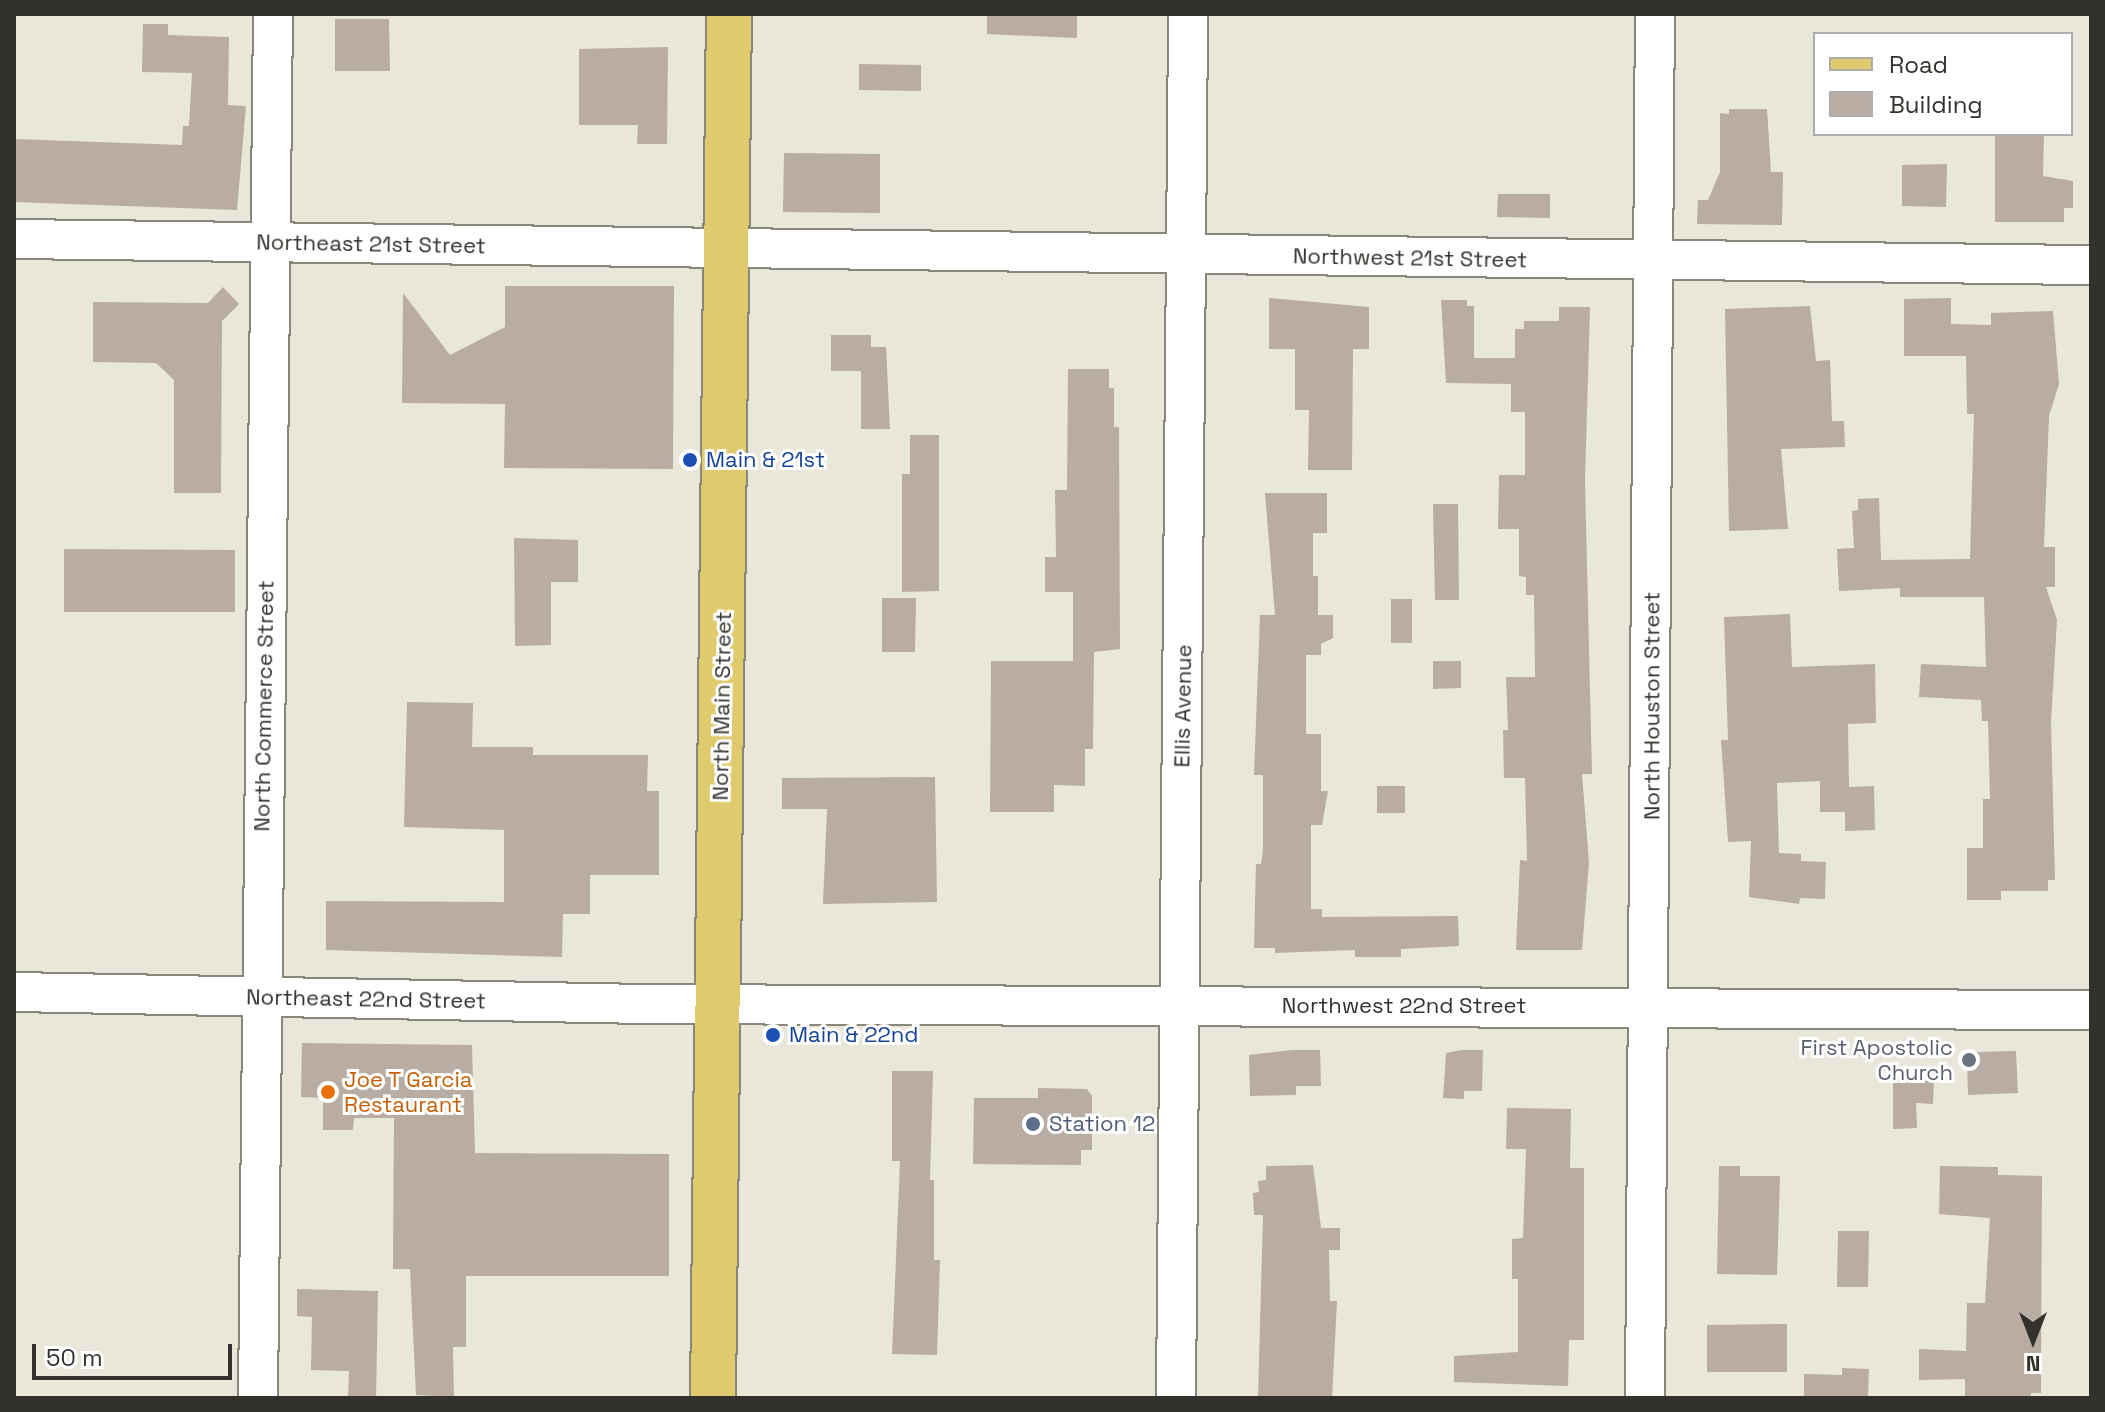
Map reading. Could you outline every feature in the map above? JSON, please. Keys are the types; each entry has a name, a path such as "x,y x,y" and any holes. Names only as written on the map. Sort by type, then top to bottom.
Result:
{"main road":[{"name":"North Main Street","path":"713,1398 729,248 729,14"}],"street":[{"name":"North Commerce Street","path":"258,1398 273,14"},
{"name":"Ellis Avenue","path":"1176,1398 1188,14"},
{"name":"North Houston Street","path":"1645,1398 1655,14"},
{"name":"Northeast 21st Street","path":"14,239 729,248"},
{"name":"Northwest 21st Street","path":"729,248 1653,262 2091,265"},
{"name":"Northeast 22nd Street","path":"14,992 717,1002"},
{"name":"Northwest 22nd Street","path":"717,1002 2091,1010"}],"building":[{"path":"987,14 1077,14 1077,38 987,34"},
{"path":"335,19 389,19 390,71 335,71"},
{"path":"143,24 168,24 168,35 229,37 228,105 246,106 237,210 14,202 14,139 182,145 183,126 189,126 192,73 142,72"},
{"path":"668,47 667,144 637,144 638,125 579,125 579,49"},
{"path":"859,64 921,65 921,91 859,90"},
{"path":"1729,109 1767,109 1771,172 1783,172 1782,225 1697,224 1698,200 1708,200 1720,172 1720,113 1729,114"},
{"path":"1995,136 2044,136 2043,176 2073,181 2073,208 2064,208 2064,222 1995,222"},
{"path":"784,153 880,154 880,213 783,212"},
{"path":"1947,164 1946,207 1902,206 1902,165"},
{"path":"1498,194 1550,194 1550,218 1497,217"},
{"path":"505,286 674,286 673,469 504,468 505,404 402,403 403,293 450,355 505,327"},
{"path":"223,287 239,304 222,321 221,493 174,493 174,380 156,363 93,362 93,302 208,303"},
{"path":"1269,298 1369,307 1369,349 1353,349 1352,470 1308,470 1309,410 1295,410 1295,349 1269,349"},
{"path":"1951,298 1951,324 1991,325 1991,313 2053,311 2059,384 2049,416 2044,547 2055,547 2055,587 2046,587 2057,620 2051,722 2055,880 2048,880 2048,891 2001,891 2001,900 1967,900 1967,848 1983,848 1983,799 1990,799 1988,721 1982,721 1981,700 1919,697 1921,664 1986,667 1984,597 1900,597 1900,588 1839,591 1837,549 1854,548 1852,511 1858,510 1858,499 1879,498 1881,560 1970,559 1974,414 1967,414 1966,356 1904,356 1904,299"},
{"path":"1441,300 1467,300 1467,306 1474,306 1474,358 1515,358 1515,329 1524,329 1524,321 1559,321 1559,307 1590,307 1585,481 1592,774 1582,774 1589,862 1582,950 1516,950 1520,860 1527,861 1525,778 1504,778 1503,730 1508,730 1506,677 1535,677 1534,595 1526,595 1526,577 1519,576 1519,529 1498,529 1499,475 1525,475 1525,412 1511,412 1511,384 1446,383"},
{"path":"1810,306 1816,361 1830,360 1832,421 1844,421 1845,447 1781,449 1788,529 1729,531 1725,309"},
{"path":"831,335 871,335 871,347 886,347 890,429 861,429 861,371 831,371"},
{"path":"1068,369 1109,369 1109,388 1114,388 1114,427 1119,427 1120,649 1094,652 1093,749 1085,749 1085,786 1054,785 1054,812 990,812 991,661 1073,661 1073,592 1045,592 1045,557 1056,557 1055,490 1067,490"},
{"path":"910,435 939,435 939,591 902,592 902,474 910,474"},
{"path":"1265,493 1327,493 1327,533 1313,533 1313,576 1318,576 1318,615 1333,615 1333,638 1321,644 1321,655 1306,655 1306,734 1321,734 1321,791 1328,791 1322,825 1311,825 1311,909 1322,909 1322,917 1458,916 1459,946 1401,949 1401,957 1355,957 1355,950 1275,953 1275,948 1254,948 1256,864 1261,864 1263,850 1263,775 1254,775 1260,615 1275,615"},
{"path":"1433,504 1458,504 1459,600 1435,600"},
{"path":"514,538 578,540 578,582 551,582 551,645 515,646"},
{"path":"64,549 235,550 235,612 64,612"},
{"path":"882,598 916,598 915,652 882,652"},
{"path":"1391,599 1412,599 1412,643 1391,643"},
{"path":"1790,614 1792,667 1875,664 1876,723 1848,724 1849,787 1874,786 1875,830 1845,831 1845,812 1820,812 1820,781 1777,783 1779,853 1801,854 1801,861 1826,862 1825,899 1800,898 1799,904 1749,897 1751,841 1728,842 1721,740 1728,740 1724,617"},
{"path":"1433,661 1461,661 1461,688 1433,689"},
{"path":"407,702 473,703 472,747 533,747 533,755 648,755 647,791 659,791 659,875 590,875 590,914 563,914 562,957 326,950 326,901 504,902 504,830 404,827"},
{"path":"935,777 937,902 823,904 827,809 782,809 782,778"},
{"path":"1377,786 1405,786 1405,813 1377,813"},
{"path":"302,1043 472,1045 475,1153 669,1154 669,1276 466,1276 466,1347 453,1347 454,1397 416,1395 410,1269 393,1269 394,1118 354,1118 353,1130 323,1130 323,1098 301,1097"},
{"path":"1320,1050 1321,1086 1296,1086 1296,1095 1250,1096 1249,1055"},
{"path":"1483,1050 1482,1091 1464,1091 1464,1099 1443,1098 1446,1053"},
{"path":"2016,1051 2018,1093 1968,1095 1967,1059 1973,1059 1973,1052"},
{"path":"892,1071 933,1071 930,1180 934,1180 934,1260 940,1260 937,1355 892,1354 900,1161 892,1161"},
{"path":"1893,1079 1934,1081 1933,1104 1916,1103 1917,1128 1893,1129"},
{"name":"Station 12","path":"1038,1088 1087,1089 1092,1096 1092,1150 1081,1150 1081,1165 973,1164 974,1098 1038,1098"},
{"path":"1507,1108 1571,1109 1570,1168 1584,1168 1584,1340 1569,1340 1568,1386 1454,1382 1454,1356 1518,1352 1518,1279 1512,1279 1512,1239 1523,1238 1526,1149 1506,1149"},
{"path":"1313,1165 1321,1228 1340,1228 1340,1250 1329,1250 1330,1301 1337,1301 1332,1398 1258,1398 1263,1215 1254,1215 1253,1193 1259,1192 1258,1181 1266,1180 1266,1166"},
{"path":"1719,1166 1740,1166 1740,1176 1780,1176 1777,1275 1717,1274"},
{"path":"1940,1166 1998,1167 1998,1175 2042,1176 2041,1393 2031,1393 2031,1398 1965,1398 1965,1379 1919,1380 1919,1349 1966,1351 1967,1303 1985,1303 1990,1218 1939,1214"},
{"path":"1838,1231 1869,1231 1868,1287 1837,1287"},
{"path":"297,1289 378,1291 376,1398 348,1398 349,1371 311,1370 312,1317 297,1316"},
{"path":"1787,1324 1787,1372 1707,1372 1707,1325"},
{"path":"1842,1368 1869,1369 1868,1398 1804,1398 1804,1374 1842,1375"}],"place":[{"name":"Main & 21st","path":"690,460"},
{"name":"Main & 22nd","path":"773,1035"},
{"name":"First Apostolic Church","path":"1969,1060"},
{"name":"Joe T Garcia Restaurant","path":"328,1092"},
{"name":"Station 12","path":"1033,1124"}]}
